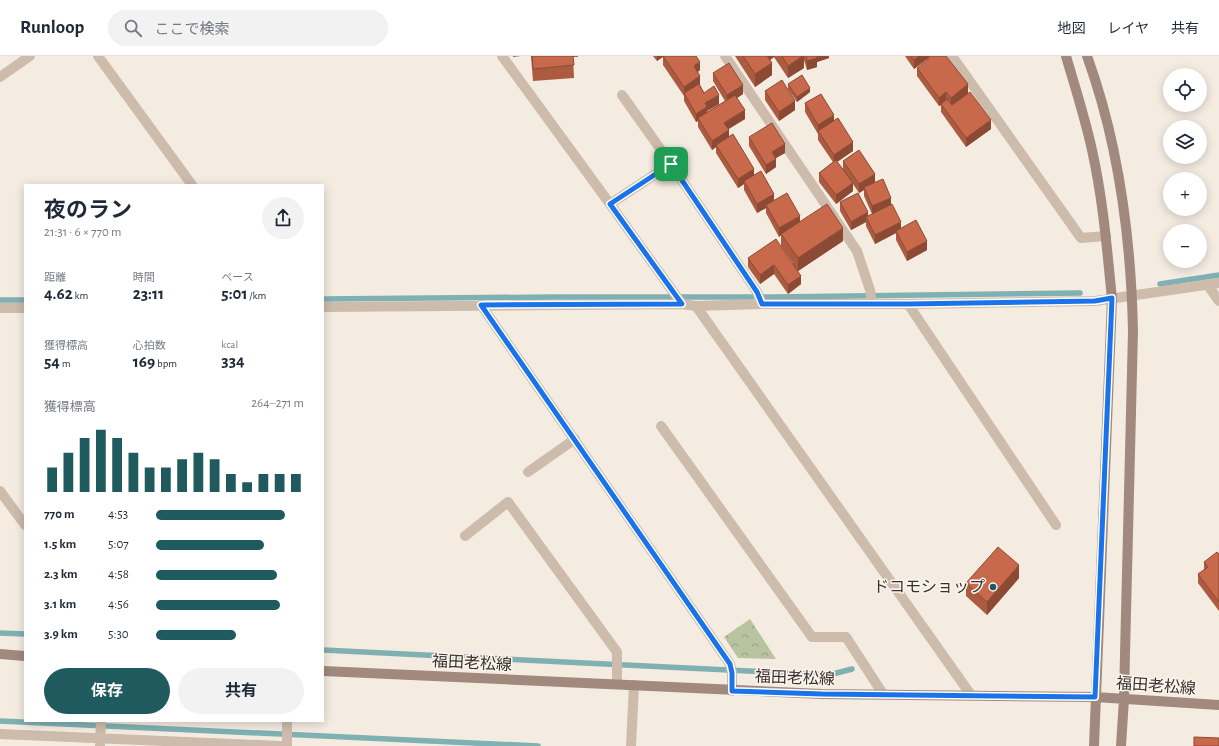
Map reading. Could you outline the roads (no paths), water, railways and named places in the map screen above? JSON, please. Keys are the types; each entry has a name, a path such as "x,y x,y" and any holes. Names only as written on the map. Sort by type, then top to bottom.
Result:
{"street":[{"path":"0,77 30,56"},
{"path":"98,56 191,184"},
{"path":"502,56 678,298"},
{"path":"725,56 857,251 871,297"},
{"path":"952,56 1082,238 1106,236"},
{"path":"1066,56 1092,151 1105,225 1112,298 1094,746"},
{"path":"1088,56 1105,114 1118,171 1129,253 1132,295 1124,698 1121,746"},
{"path":"622,95 671,164 760,299"},
{"path":"610,204 671,164"},
{"path":"324,307 481,305 678,298 696,306 760,299 871,297 908,304 1095,301 1219,283"},
{"path":"1207,284 1219,301"},
{"path":"908,304 1056,525"},
{"path":"481,305 575,439 731,668 732,691"},
{"path":"696,306 971,695"},
{"path":"0,308 24,308"},
{"path":"661,426 812,637 846,637 883,694"},
{"path":"528,472 575,439"},
{"path":"0,491 24,524"},
{"path":"465,536 508,502 617,652 617,684"},
{"path":"0,654 24,656"},
{"name":"福田老松線","path":"324,671 617,684 732,691 822,694 1095,697 1219,705"},
{"path":"631,746 634,685"},
{"path":"0,734 101,734 285,745 287,724"}],"waterway":[{"path":"1160,284 1219,275"},
{"path":"324,299 775,297 1080,293"},
{"path":"0,300 24,300"},
{"path":"0,633 24,634"},
{"path":"324,650 829,675 852,669"},
{"path":"0,721 538,746"}],"place":[{"name":"ドコモショップ","path":"993,587"}]}
